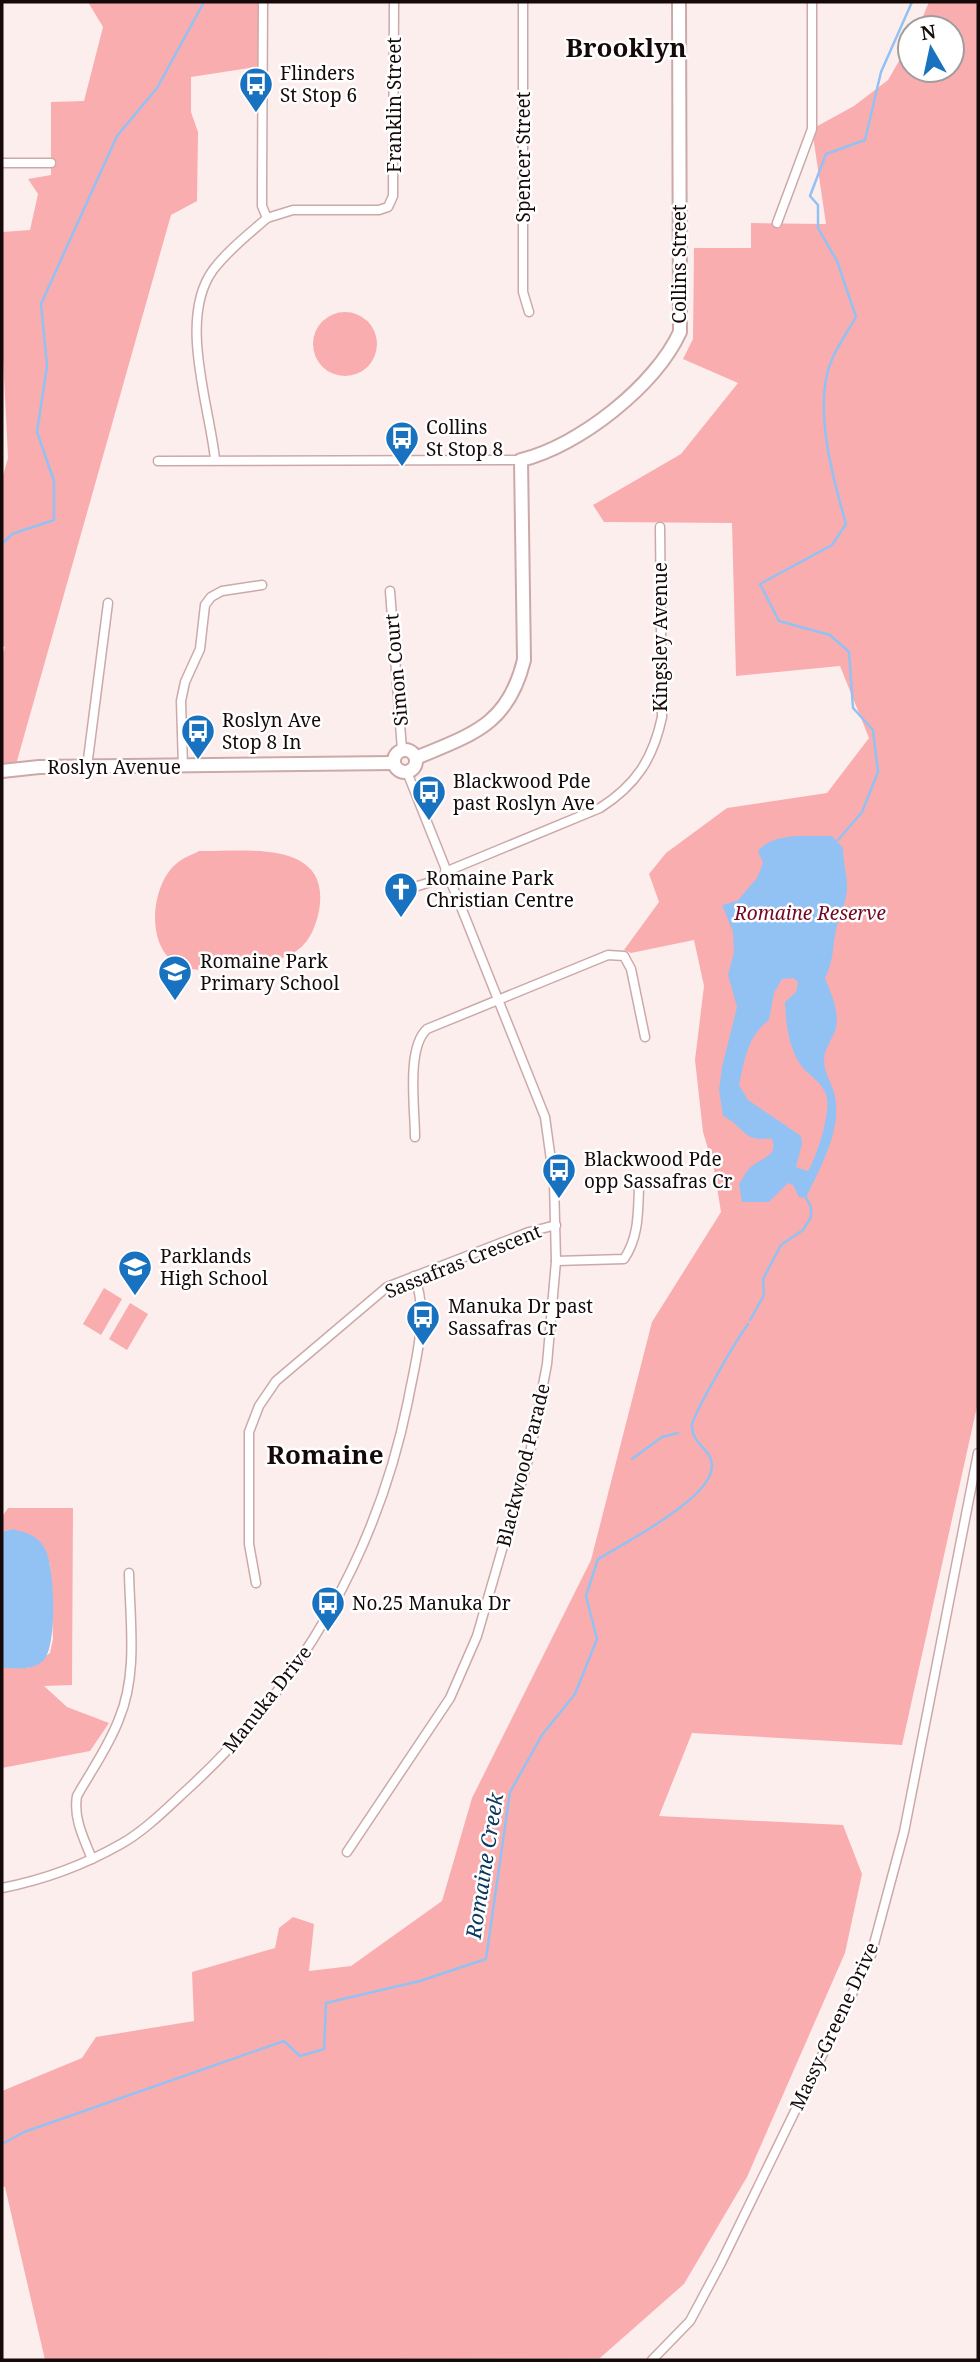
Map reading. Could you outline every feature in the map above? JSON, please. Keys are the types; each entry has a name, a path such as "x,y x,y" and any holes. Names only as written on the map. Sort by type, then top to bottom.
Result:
{"street":[{"path":"215,459 196,333 197,311 212,271 267,218 262,206 262,2"},
{"name":"Franklin Street","path":"267,218 293,210 379,211 388,206 393,196 394,2"},
{"name":"Spencer Street","path":"523,2 523,292 528,312"},
{"name":"Collins Street","path":"158,461 521,460 553,450 607,415 657,370 670,354 680,331 679,2"},
{"path":"777,223 812,129 812,2"},
{"path":"2,163 51,163"},
{"path":"416,758 412,752 402,750 396,753 394,763 400,771 407,772 413,768 416,758 493,720 509,702 518,683 524,660 521,460"},
{"name":"Kingsley Avenue","path":"405,884 408,889 415,888 600,808 621,794 639,776 656,745 662,717 660,527"},
{"path":"183,767 181,701 185,682 200,649 205,605 211,597 222,592 262,585"},
{"name":"Simon Court","path":"390,591 402,750"},
{"path":"87,766 108,603"},
{"name":"Roslyn Avenue","path":"2,771 87,766 394,763"},
{"name":"Blackwood Parade","path":"347,1853 450,1698 477,1636 535,1430 547,1364 556,1261 552,1158 545,1117 407,772"},
{"path":"415,1137 414,1055 418,1038 427,1030 608,955 624,956 631,969 645,1037"},
{"path":"556,1261 624,1259 632,1247 637,1228 639,1187"},
{"name":"Sassafras Crescent","path":"256,1583 248,1544 249,1432 259,1406 276,1381 387,1287 529,1232 556,1225"},
{"name":"Manuka Drive","path":"2,1888 55,1874 92,1859 133,1835 225,1754 300,1660 332,1610 366,1541 400,1438 423,1302 414,1276"},
{"name":"Massy-Greene Drive","path":"652,2360 690,2321 871,1955 904,1832 978,1453"},
{"path":"92,1859 77,1820 75,1806 77,1796 120,1719 127,1695 131,1666 129,1573"}],"green space":[{"path":"88,2 263,2 262,66 191,77 191,112 198,132 197,201 171,215 15,768 2,771 2,656 5,647 2,646 2,479 8,458 2,335 2,232 30,230 38,194 28,179 51,175 51,102 84,101 103,27"},
{"name":"Romaine Reserve","path":"929,2 978,2 978,1402 902,1745 692,1733 659,1816 843,1825 862,1874 845,1953 747,2177 684,2284 600,2358 45,2360 5,2187 2,2186 2,2091 82,2058 96,2037 194,2021 192,1972 275,1948 279,1928 293,1917 314,1924 309,1971 351,1966 442,1901 472,1798 591,1560 652,1322 721,1212 714,1169 703,1132 695,1060 704,986 694,940 631,953 624,950 659,902 649,874 666,853 727,808 827,793 869,738 840,666 736,676 732,523 604,522 593,505 681,454 738,383 683,359 693,339 694,248 751,248 751,223 826,224 812,129 854,106 888,80 896,66 896,84 966,84 966,14 924,14"},
{"path":"339,312 351,312 368,321 375,332 375,356 368,367 351,376 339,376 327,371 318,362 313,350 313,338 318,326 327,317"},
{"path":"199,851 260,851 281,854 299,860 312,871 319,888 319,911 306,942 297,951 267,963 234,969 201,970 177,964 160,944 156,930 157,900 161,886 176,864"},
{"path":"104,1288 122,1299 101,1335 83,1324"},
{"path":"130,1303 148,1314 127,1350 109,1339"},
{"path":"8,1508 73,1508 72,1685 44,1686 67,1707 109,1723 90,1751 2,1768 2,1668 28,1668 50,1653 53,1639 50,1564 12,1529 2,1532 2,1517"}],"water":[{"path":"832,836 843,848 847,893 825,978 837,1018 824,1061 835,1097 832,1136 806,1198 799,1197 793,1185 788,1183 769,1202 742,1202 739,1184 750,1168 772,1152 773,1144 771,1138 749,1136 723,1116 719,1090 737,1007 728,975 734,952 733,932 722,905 737,901 757,878 763,863 758,851 765,845 782,838","holes":["793,978 798,982 796,992 785,1002 790,1042 800,1064 823,1088 827,1098 827,1114 822,1135 808,1171 796,1167 802,1144 801,1136 748,1100 739,1085 748,1050 756,1033 769,1020 774,993 782,979"]},
{"path":"12,1529 30,1535 41,1543 51,1570 53,1623 48,1653 39,1664 23,1668 2,1668 2,1532"}],"waterway":[{"path":"2,544 12,534 54,520 54,481 37,432 47,366 41,304 117,136 157,88 204,2"},
{"name":"Romaine Creek","path":"838,840 862,812 878,772 873,730 853,708 849,652 830,635 779,621 760,584 832,545 846,524 827,441 824,397 826,377 832,359 856,317 837,261 818,228 818,205 810,196 826,154 865,140 881,72 912,2"},
{"name":"Romaine Creek","path":"750,1320 764,1295 763,1279 781,1245 803,1230 811,1217 811,1207 806,1198"},
{"name":"Romaine Creek","path":"2,2144 24,2132 284,2041 300,2056 324,2049 326,2003 420,1981 486,1959 510,1792 542,1735 575,1694 597,1639 586,1596 598,1559 662,1521 705,1484 711,1472 711,1458 696,1439 692,1426 707,1392 748,1324"},
{"path":"632,1459 662,1437 678,1433"}],"place":[{"name":"Flinders St Stop 6","path":"256,114"},
{"name":"Collins St Stop 8","path":"402,468"},
{"name":"Roslyn Ave Stop 8 In","path":"198,761"},
{"name":"Blackwood Pde past Roslyn Ave","path":"429,822"},
{"name":"Romaine Park Christian Centre","path":"401,919"},
{"name":"Romaine Park Primary School","path":"175,1002"},
{"name":"Blackwood Pde opp Sassafras Cr","path":"559,1200"},
{"name":"Parklands High School","path":"135,1297"},
{"name":"Manuka Dr past Sassafras Cr","path":"423,1347"},
{"name":"No.25 Manuka Dr","path":"328,1633"}],"district":[{"name":"Brooklyn","path":"626,48"},
{"name":"Romaine","path":"325,1455"}]}
